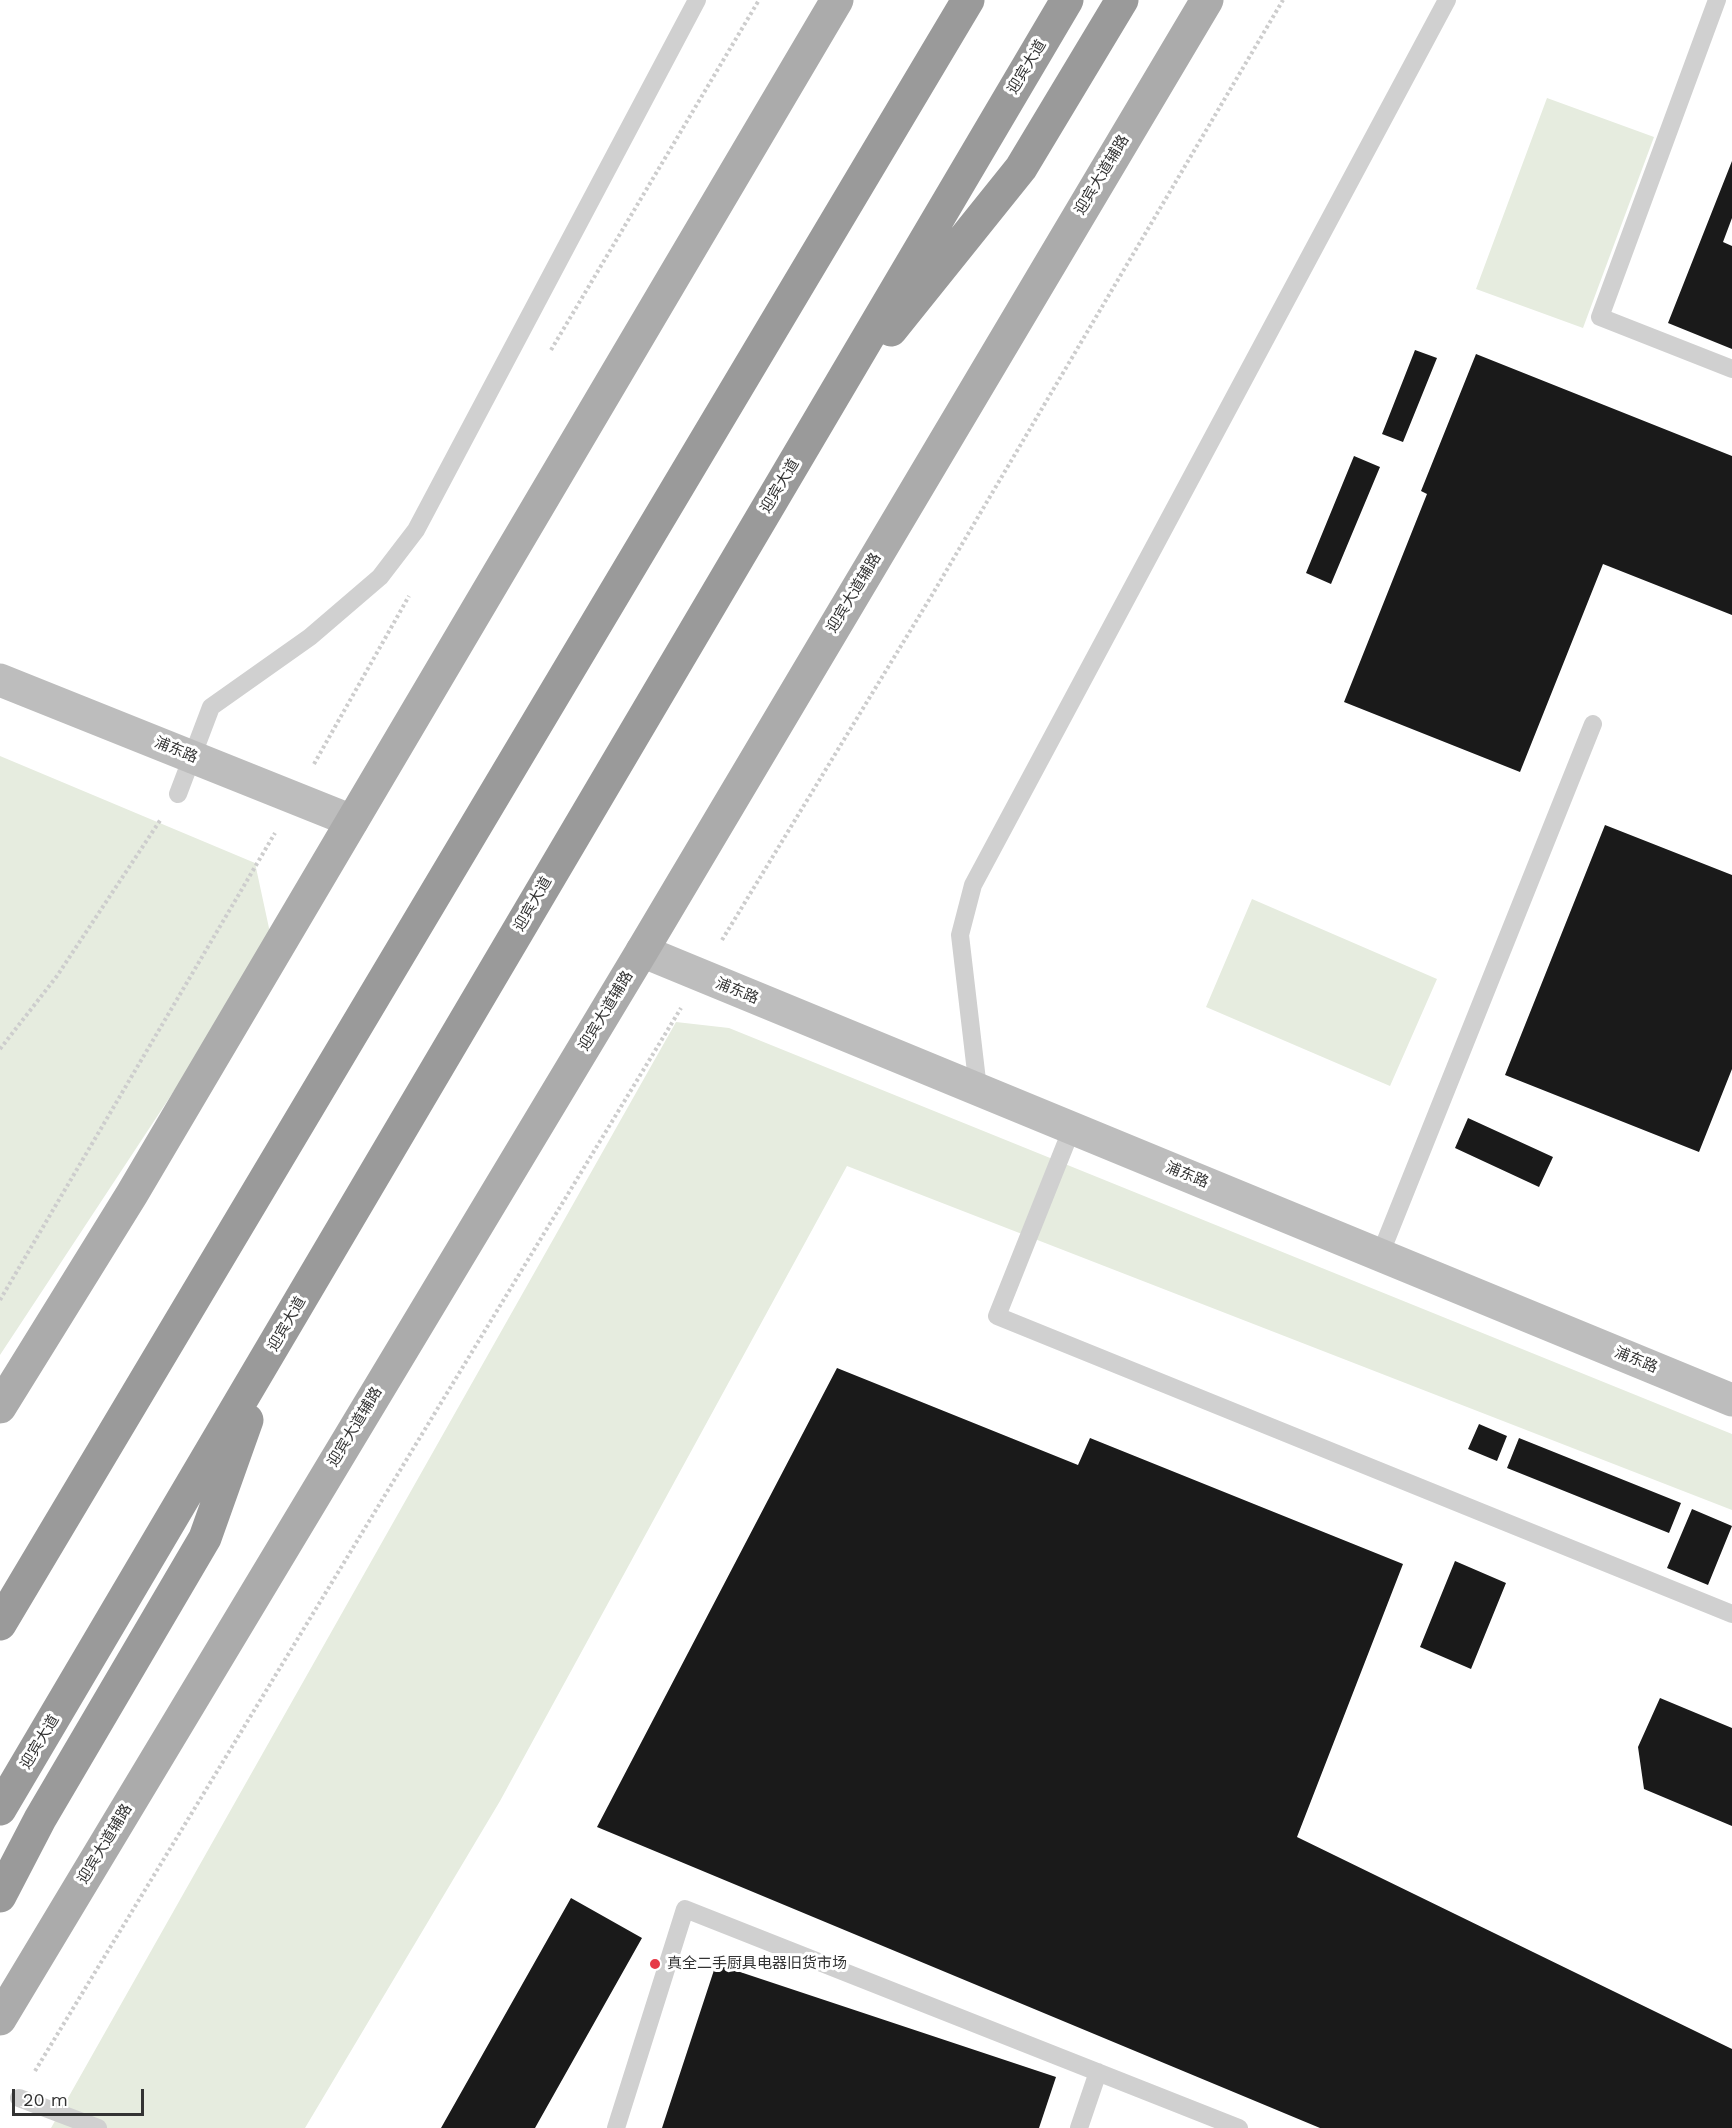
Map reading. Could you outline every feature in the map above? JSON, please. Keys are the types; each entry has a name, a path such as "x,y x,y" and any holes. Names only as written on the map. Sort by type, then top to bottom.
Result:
{"highway":[{"path":"0,1624 968,0"},
{"name":"迎宾大道","path":"0,1809 1067,0"},
{"path":"817,423 1021,168 1122,0"},
{"path":"0,1896 40,1819 205,1538 274,1345"},
{"path":"0,1590 104,1449"}],"main road":[{"path":"0,1407 132,1194 837,0"},
{"name":"迎宾大道辅路","path":"0,2019 642,951 1207,0"}],"street":[{"name":"浦东路","path":"0,680 352,821"},
{"name":"浦东路","path":"642,951 1732,1400"}],"lane":[{"path":"178,794 211,707 310,637 380,577 416,530 697,0"},
{"path":"978,1089 960,935 973,885 1447,0"},
{"path":"1717,0 1600,317 1732,369"},
{"path":"1380,1254 1593,724"},
{"path":"1072,1128 998,1316 1732,1614"},
{"path":"616,2128 685,1909 1239,2128"},
{"path":"1079,2128 1098,2072"},
{"path":"19,2098 98,2128"}],"path":[{"path":"19,2098 932,595 1282,0"},
{"path":"0,1049 57,976 178,794"},
{"path":"0,1300 219,931"}],"shaded area":[{"path":"1547,98 1654,137 1583,328 1476,289"},
{"path":"0,756 255,863 272,942 0,1355"},
{"path":"1252,899 1437,979 1390,1086 1206,1007"},
{"path":"676,1022 729,1028 1732,1434 1732,1510 847,1166 500,1801 305,2128 51,2128"}],"building":[{"path":"1732,161 1732,218 1723,242 1732,246 1732,349 1668,323"},
{"path":"1415,350 1437,358 1403,442 1382,434"},
{"path":"1476,354 1732,456 1732,615 1603,564 1520,772 1344,702 1427,494 1421,491"},
{"path":"1354,456 1380,467 1331,584 1306,573"},
{"path":"1605,825 1732,875 1732,1069 1699,1152 1505,1075"},
{"path":"1468,1118 1553,1157 1539,1187 1455,1148"},
{"path":"837,1368 1078,1465 1090,1438 1403,1564 1297,1837 1732,2049 1732,2128 1320,2128 597,1827"},
{"path":"1479,1424 1507,1436 1497,1461 1468,1449"},
{"path":"1519,1438 1681,1503 1669,1533 1507,1468"},
{"path":"1692,1509 1732,1526 1708,1585 1667,1568"},
{"path":"1455,1561 1506,1583 1471,1669 1420,1647"},
{"path":"1660,1698 1732,1728 1732,1826 1644,1789 1638,1747"},
{"path":"571,1898 642,1938 535,2128 441,2128"},
{"path":"716,1964 1056,2077 1039,2128 662,2128"}],"place":[{"name":"真全二手厨具电器旧货市场","path":"655,1964"}]}
